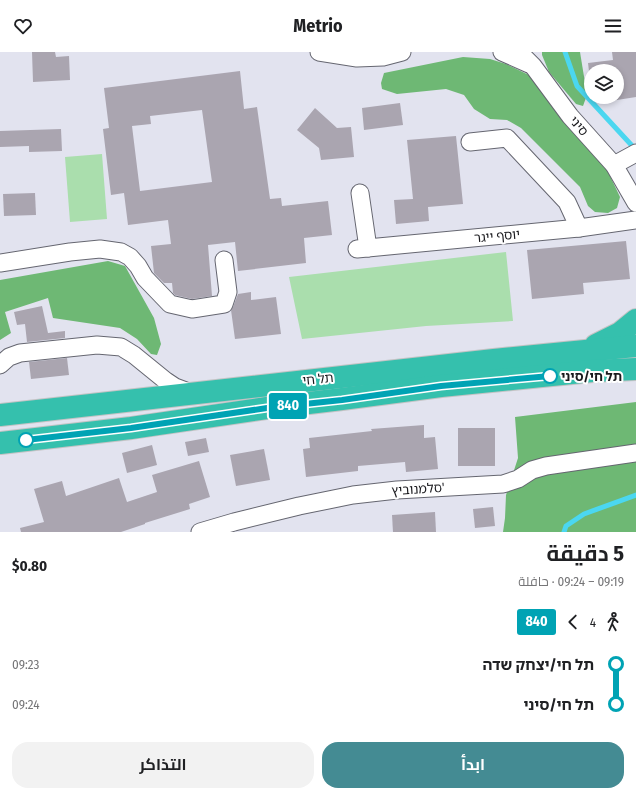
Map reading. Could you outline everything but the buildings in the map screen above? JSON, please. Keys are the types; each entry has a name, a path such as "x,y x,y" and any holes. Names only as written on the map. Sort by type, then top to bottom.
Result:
{"highway":[{"path":"584,351 620,333 636,320"},
{"name":"תל חי","path":"0,415 191,393 636,346"},
{"name":"תל חי","path":"0,443 131,428 267,408 342,400 441,386 592,371 636,369"}],"street":[{"path":"320,52 356,58 383,57 402,52"},
{"path":"502,52 532,59"},
{"name":"סיני","path":"519,52 532,59 570,116 614,165 636,203"},
{"path":"470,142 508,138 567,202 579,228"},
{"path":"614,165 636,154"},
{"name":"יוסף ייגר","path":"360,193 363,249 579,228 636,220"},
{"path":"0,263 100,248 121,252 130,257 138,266 145,278 170,304 192,309 224,304 228,292 224,260"},
{"path":"0,365 9,357 20,353 97,344 121,347 134,355 175,387 191,393"},
{"name":"סלמנוביץ'","path":"200,532 299,506 353,495 397,490 503,484 518,479 532,470 546,466 636,453"}],"green space":[{"path":"542,52 580,52 584,77 583,106 576,104 549,72"},
{"path":"463,57 490,59 506,64 531,76 603,161 620,197 617,208 608,213 595,212 588,206 580,187 521,128 507,120 490,119 474,109 464,95 446,89 397,94 382,89 381,83 384,73"},
{"path":"102,154 107,219 70,222 65,157"},
{"path":"506,252 513,321 426,326 302,339 289,277"},
{"path":"108,261 125,266 154,318 161,344 157,355 151,354 137,339 120,328 53,318 48,298 5,312 11,333 0,340 0,280"},
{"path":"636,402 636,532 503,532 506,495 518,458 515,417"}],"waterway":[{"path":"565,52 577,86 636,150"},
{"path":"564,532 566,526 584,514 636,495"}],"bus line":[{"name":"840","path":"26,440 131,428 267,408 342,400 441,386 550,376"}],"place":[{"name":"תל חי/סיני","path":"550,376"}]}
